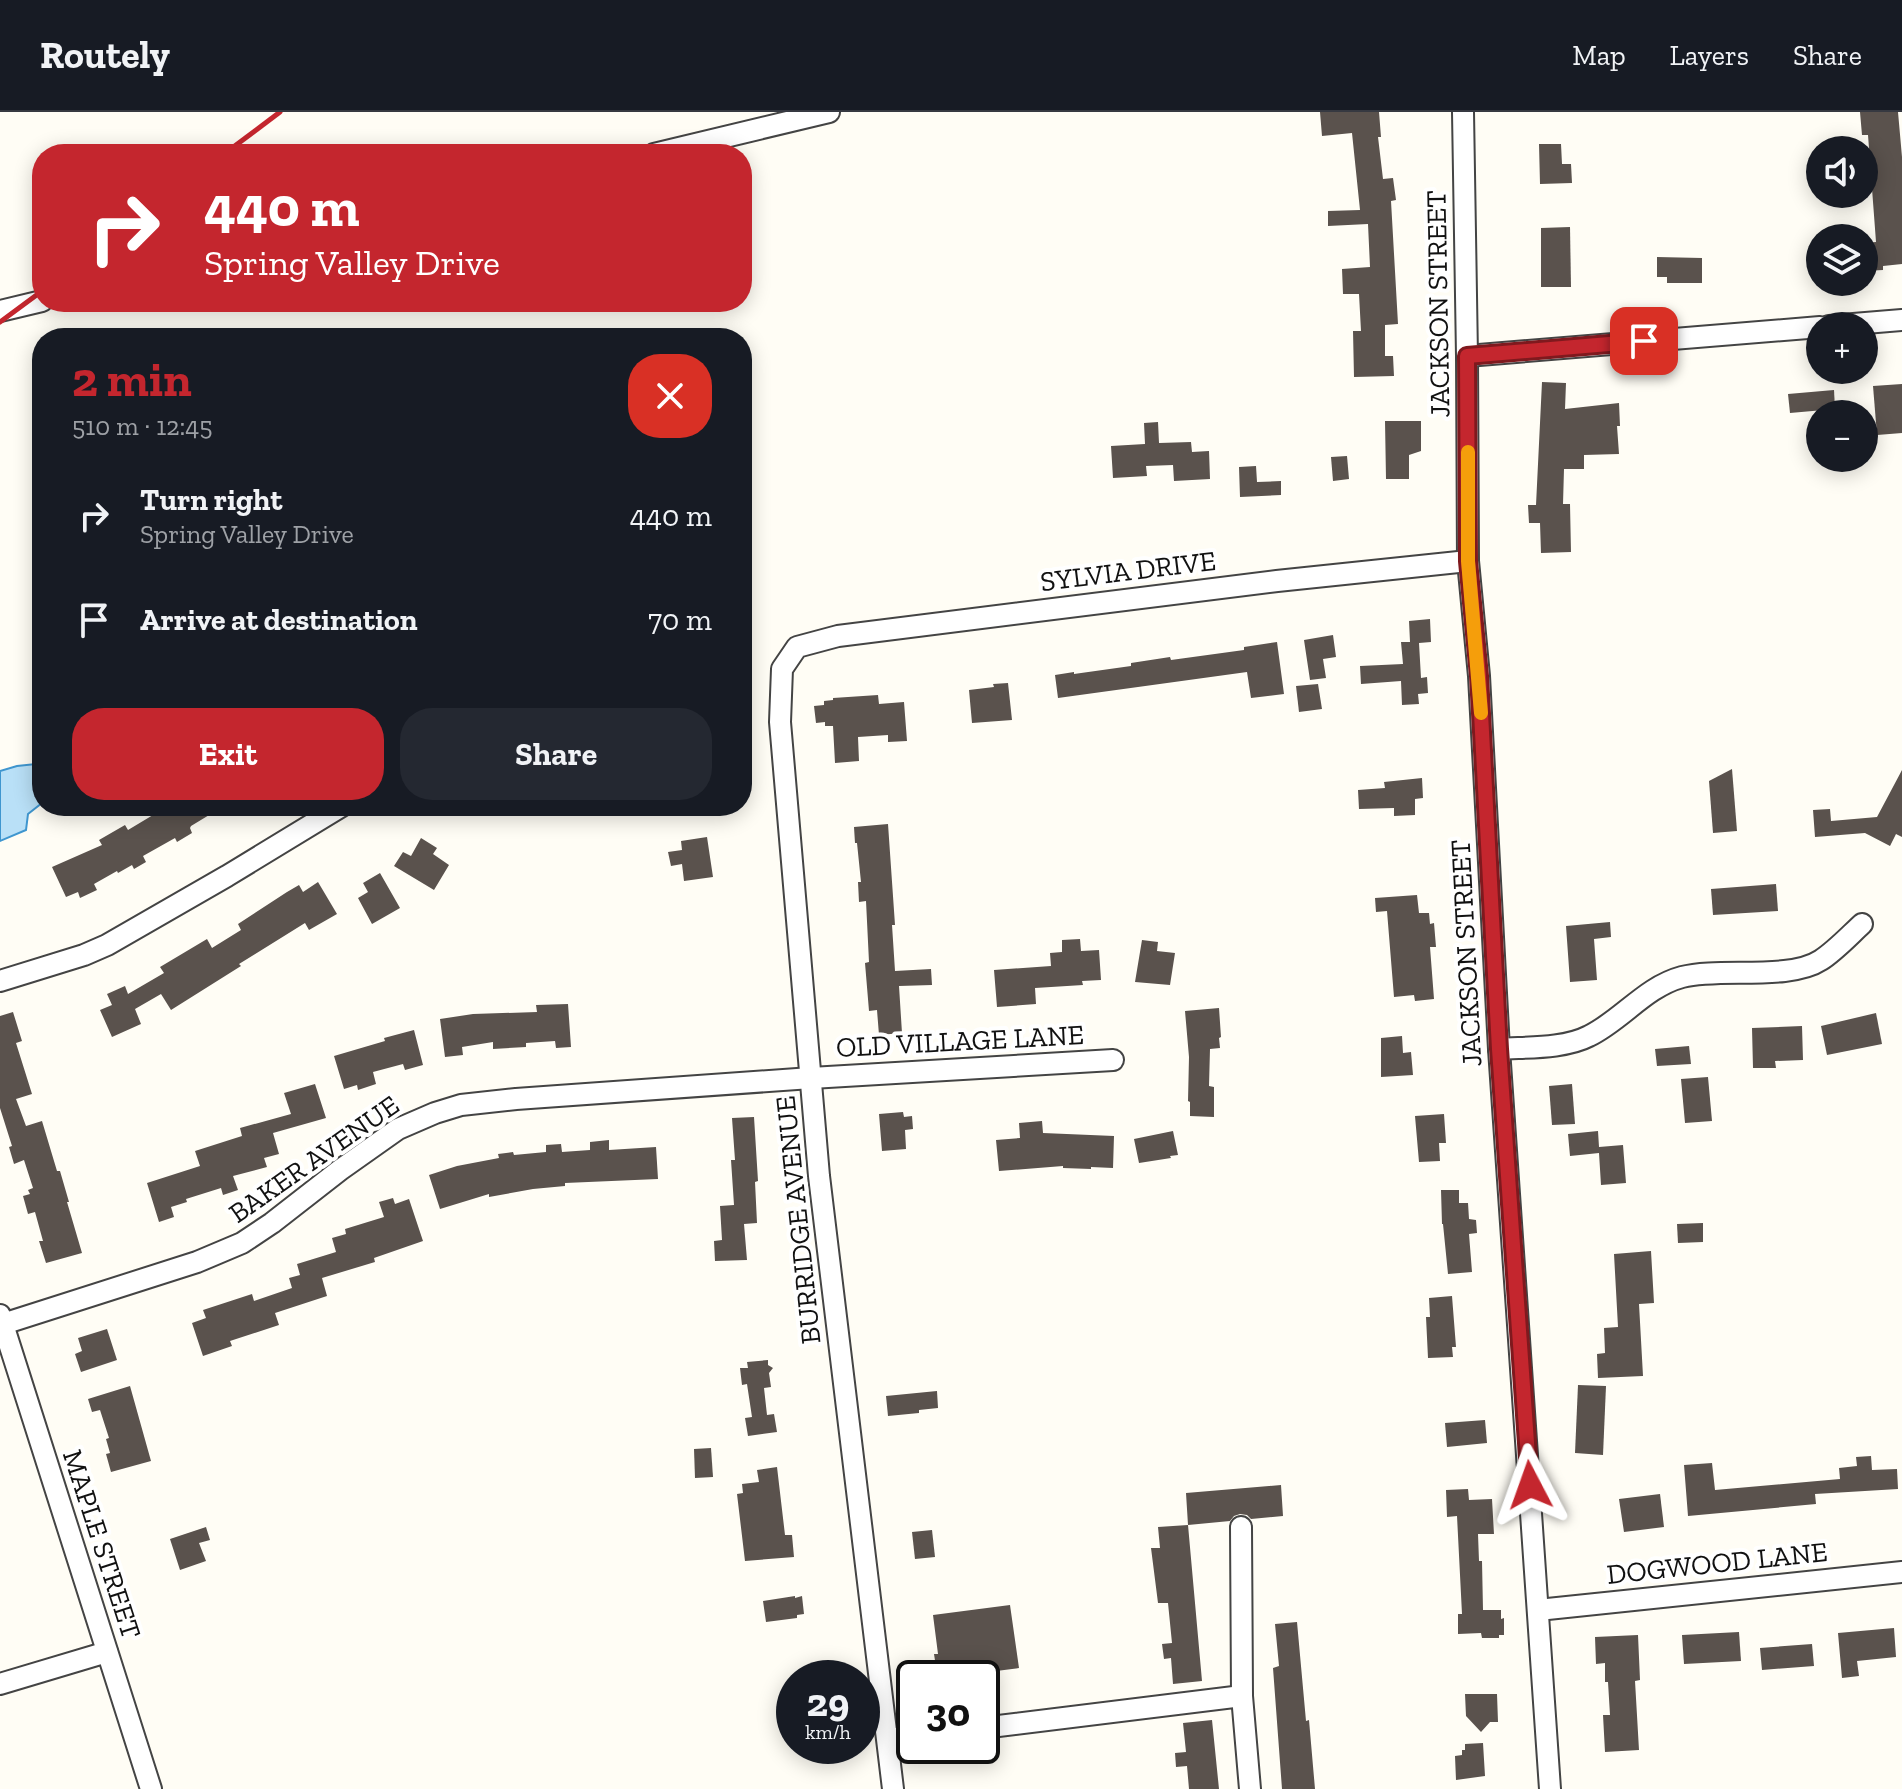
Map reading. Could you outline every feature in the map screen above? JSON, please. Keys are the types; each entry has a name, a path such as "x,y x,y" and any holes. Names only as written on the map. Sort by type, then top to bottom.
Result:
{"street":[{"path":"696,144 829,112"},
{"name":"JACKSON STREET","path":"1463,112 1468,561 1479,676 1499,1049 1550,1789"},
{"path":"0,311 32,303"},
{"path":"1878,322 1902,320"},
{"path":"1467,356 1806,328"},
{"name":"SYLVIA DRIVE","path":"797,647 838,636 1277,581 1468,561"},
{"name":"BURRIDGE AVENUE","path":"797,647 782,669 780,722 821,1192 893,1789"},
{"path":"0,981 107,945 326,816"},
{"path":"1499,1049 1581,1040 1607,1025 1654,988 1681,977 1802,969 1821,960 1862,924"},
{"name":"OLD VILLAGE LANE","path":"811,1078 1113,1060"},
{"name":"BAKER AVENUE","path":"2,1320 197,1262 242,1243 398,1129 461,1105 811,1078"},
{"name":"MAPLE STREET","path":"2,1320 151,1789"},
{"path":"1241,1527 1242,1696 1250,1789"},
{"name":"DOGWOOD LANE","path":"1538,1610 1902,1572"},
{"path":"0,1684 107,1652"},
{"path":"1000,1726 1242,1696"},
{"path":"888,1739 896,1738"}],"water":[{"path":"32,764 32,811 28,814 26,830 0,841 0,771"}],"building":[{"path":"1320,112 1379,112 1381,137 1378,137 1383,179 1393,178 1396,200 1391,201 1398,324 1385,325 1385,356 1393,356 1394,376 1354,377 1353,331 1361,331 1359,294 1343,294 1342,269 1370,267 1368,224 1328,226 1328,211 1360,210 1352,133 1322,136"},
{"path":"1860,112 1898,112 1902,157 1902,264 1883,266 1883,270 1878,270 1878,224 1875,224 1873,208 1878,208 1878,136 1862,135"},
{"path":"1539,144 1561,144 1562,164 1571,164 1572,183 1540,184"},
{"path":"1570,227 1571,287 1541,287 1541,228"},
{"path":"1657,257 1702,258 1702,283 1667,283 1667,277 1657,277"},
{"path":"1542,382 1566,383 1565,409 1619,403 1619,454 1584,455 1584,469 1564,469 1563,504 1570,504 1571,552 1541,553 1540,523 1529,523 1528,505 1536,505"},
{"path":"1902,384 1902,433 1878,435 1878,400 1874,400 1873,386"},
{"path":"1834,390 1835,400 1806,400 1806,412 1790,413 1788,394"},
{"path":"1385,421 1421,421 1421,451 1409,455 1409,479 1386,479"},
{"path":"1158,422 1159,443 1191,442 1192,452 1209,451 1210,479 1174,481 1173,465 1146,466 1147,476 1113,478 1111,446 1145,444 1144,423"},
{"path":"1347,456 1349,479 1333,481 1331,457"},
{"path":"1256,466 1257,482 1281,481 1281,495 1240,497 1239,467"},
{"path":"1430,619 1431,642 1419,643 1421,678 1427,677 1428,693 1418,694 1419,704 1402,705 1401,681 1361,684 1360,666 1403,664 1401,642 1410,642 1409,621"},
{"path":"1333,635 1336,657 1323,659 1326,678 1310,680 1304,640"},
{"path":"1277,642 1284,694 1251,698 1247,672 1058,698 1055,675 1131,666 1131,663 1170,657 1171,660 1244,650 1244,647"},
{"path":"1008,683 1012,720 972,723 969,690"},
{"path":"1318,684 1322,709 1299,712 1296,686"},
{"path":"878,695 879,704 904,702 907,741 888,742 888,735 858,737 859,761 835,763 833,726 825,726 825,722 816,723 814,706 824,705 824,701 833,698"},
{"path":"1732,769 1737,831 1713,833 1709,781"},
{"path":"1902,770 1902,837 1896,834 1890,846 1865,833 1815,837 1813,810 1830,809 1831,821 1877,817"},
{"path":"1422,778 1423,798 1415,799 1415,815 1394,816 1394,808 1359,809 1358,790 1385,788 1384,782"},
{"path":"151,816 208,816 191,826 192,833 177,842 175,838 143,856 146,862 134,869 132,865 117,871 94,884 97,890 80,898 78,892 66,897 52,867 102,845 99,840 125,825 128,830"},
{"path":"888,824 895,971 931,969 932,985 899,986 902,1033 879,1035 877,1010 869,1011 865,963 869,962 866,901 859,902 858,882 861,882 854,827"},
{"path":"707,837 713,877 684,881 682,864 671,866 668,852 682,850 681,841"},
{"path":"421,838 437,848 433,854 449,865 434,890 394,866 403,852 411,856"},
{"path":"380,873 400,908 372,924 358,898 368,892 363,883"},
{"path":"318,882 337,914 309,930 305,923 171,1010 161,994 135,1009 141,1024 112,1037 100,1010 112,1005 107,994 125,986 128,994 164,973 160,967 207,939 212,948 241,930 238,924 287,892 299,885 303,892"},
{"path":"1776,884 1778,911 1713,915 1711,889"},
{"path":"1417,895 1419,913 1429,913 1430,924 1434,923 1436,947 1430,947 1434,999 1415,1001 1414,995 1394,997 1387,911 1376,912 1375,898"},
{"path":"1610,922 1611,937 1594,939 1597,980 1570,982 1566,926"},
{"path":"1080,939 1081,951 1099,950 1101,980 1082,981 1083,985 1035,988 1036,1004 997,1007 994,970 1051,966 1050,953 1062,952 1062,940"},
{"path":"1142,940 1158,942 1157,951 1175,953 1170,985 1135,982"},
{"path":"568,1004 571,1047 556,1048 555,1041 493,1049 493,1042 462,1047 463,1055 445,1057 440,1019 473,1014 537,1012 536,1005"},
{"path":"1219,1008 1220,1048 1210,1049 1209,1086 1214,1087 1214,1117 1190,1116 1185,1011"},
{"path":"13,1012 22,1041 16,1043 32,1094 16,1099 26,1126 42,1121 57,1171 60,1171 82,1253 46,1263 35,1212 28,1214 23,1196 30,1194 28,1190 33,1188 24,1160 14,1164 9,1147 12,1146 0,1108 0,1016"},
{"path":"1876,1013 1882,1044 1827,1055 1821,1026"},
{"path":"1802,1026 1803,1060 1775,1061 1776,1068 1753,1068 1752,1028"},
{"path":"414,1030 423,1065 405,1070 403,1064 373,1072 376,1084 358,1090 357,1085 344,1089 334,1056"},
{"path":"1402,1036 1403,1053 1411,1052 1413,1075 1381,1077 1381,1038"},
{"path":"1689,1046 1691,1064 1657,1066 1655,1049"},
{"path":"1708,1077 1712,1121 1685,1123 1681,1079"},
{"path":"315,1084 326,1118 273,1133 279,1154 264,1158 267,1167 233,1176 238,1190 223,1195 221,1188 186,1199 187,1202 171,1207 174,1217 159,1222 147,1183 200,1166 195,1151 242,1136 240,1128 291,1114 284,1093"},
{"path":"1572,1084 1575,1124 1552,1125 1549,1086"},
{"path":"903,1112 904,1117 912,1116 913,1129 905,1130 906,1149 882,1151 879,1114"},
{"path":"1444,1114 1446,1143 1439,1143 1440,1161 1419,1162 1415,1116"},
{"path":"754,1117 757,1223 744,1224 747,1260 715,1261 714,1241 722,1240 720,1206 734,1205 732,1118"},
{"path":"1042,1121 1043,1133 1114,1136 1113,1168 1063,1166 999,1171 996,1140 1020,1138 1019,1123"},
{"path":"1173,1131 1178,1155 1139,1163 1134,1139"},
{"path":"1598,1131 1599,1147 1623,1145 1626,1183 1601,1185 1599,1153 1570,1156 1568,1134"},
{"path":"609,1140 609,1150 656,1147 658,1179 565,1183 565,1186 489,1197 489,1194 440,1209 429,1175 499,1158 498,1154 546,1152 546,1145 561,1144 562,1152 590,1150 590,1142"},
{"path":"1441,1190 1459,1190 1459,1203 1468,1203 1469,1219 1476,1220 1477,1233 1469,1234 1472,1272 1448,1274"},
{"path":"393,1198 395,1204 409,1199 423,1241 374,1258 375,1262 322,1278 327,1296 275,1313 279,1325 230,1341 232,1346 203,1356 192,1323 206,1318 203,1310 252,1294 254,1301 292,1288 289,1278 300,1275 297,1264 336,1252 332,1238 346,1234 345,1229 384,1217 379,1202"},
{"path":"1703,1223 1703,1242 1678,1243 1677,1224"},
{"path":"1651,1251 1654,1303 1639,1304 1643,1376 1598,1378 1597,1354 1605,1353 1604,1328 1618,1327 1614,1254"},
{"path":"1452,1296 1456,1347 1452,1347 1453,1357 1428,1358 1426,1317 1430,1317 1429,1298"},
{"path":"107,1329 117,1360 81,1372 75,1354 82,1351 78,1338"},
{"path":"768,1360 768,1365 773,1368 769,1373 771,1387 764,1388 767,1415 774,1414 777,1432 748,1436 745,1418 752,1417 747,1384 742,1385 740,1368 748,1368 747,1362"},
{"path":"1578,1385 1606,1386 1603,1455 1575,1453"},
{"path":"130,1386 151,1461 111,1472 106,1454 110,1453 106,1439 109,1438 100,1410 92,1412 88,1399"},
{"path":"937,1391 938,1408 888,1416 886,1396"},
{"path":"1485,1420 1487,1443 1447,1447 1445,1423"},
{"path":"711,1448 713,1477 695,1478 694,1449"},
{"path":"1871,1456 1872,1470 1897,1469 1898,1489 1815,1494 1816,1504 1688,1516 1684,1465 1712,1463 1715,1490 1840,1479 1839,1468 1857,1466 1856,1457"},
{"path":"777,1467 785,1535 792,1535 794,1557 745,1561 737,1494 743,1493 742,1484 759,1482 757,1470"},
{"path":"1281,1485 1283,1516 1251,1519 1240,1514 1230,1521 1188,1525 1186,1493"},
{"path":"1468,1489 1469,1500 1492,1499 1494,1534 1478,1534 1479,1561 1482,1561 1483,1610 1501,1610 1501,1619 1504,1618 1504,1635 1499,1635 1499,1638 1482,1638 1481,1633 1458,1634 1458,1614 1462,1614 1457,1516 1447,1517 1446,1490"},
{"path":"1660,1494 1664,1527 1624,1532 1619,1499"},
{"path":"1188,1525 1202,1681 1173,1684 1171,1658 1164,1659 1162,1644 1172,1643 1168,1603 1158,1603 1151,1548 1160,1548 1158,1527"},
{"path":"206,1527 210,1540 199,1543 206,1561 180,1570 170,1539"},
{"path":"932,1530 935,1557 915,1559 912,1532"},
{"path":"802,1596 804,1614 797,1615 797,1618 766,1622 763,1601"},
{"path":"1010,1605 1019,1668 1000,1670 1000,1660 935,1660 934,1654 938,1654 933,1615"},
{"path":"1297,1622 1315,1789 1282,1789 1273,1668 1279,1666 1275,1624"},
{"path":"1894,1628 1896,1657 1857,1661 1859,1676 1842,1678 1838,1633"},
{"path":"1739,1632 1741,1661 1684,1664 1682,1635"},
{"path":"1638,1635 1640,1680 1635,1681 1639,1750 1605,1752 1603,1715 1610,1715 1608,1682 1605,1682 1605,1663 1596,1664 1595,1637"},
{"path":"1812,1644 1814,1666 1762,1670 1760,1648"},
{"path":"1465,1694 1497,1694 1498,1722 1490,1722 1481,1732 1466,1716"},
{"path":"1212,1720 1219,1789 1189,1789 1187,1766 1176,1767 1175,1753 1186,1752 1183,1723"},
{"path":"1483,1743 1485,1776 1456,1780 1455,1756 1462,1755 1465,1744"}],"railway":[{"path":"237,144 280,112"},
{"path":"0,322 32,298"}],"slow traffic":[{"path":"1468,452 1468,561 1481,713"}],"route":[{"path":"1530,1485 1499,1049 1479,676 1468,561 1467,356 1644,341"}]}
